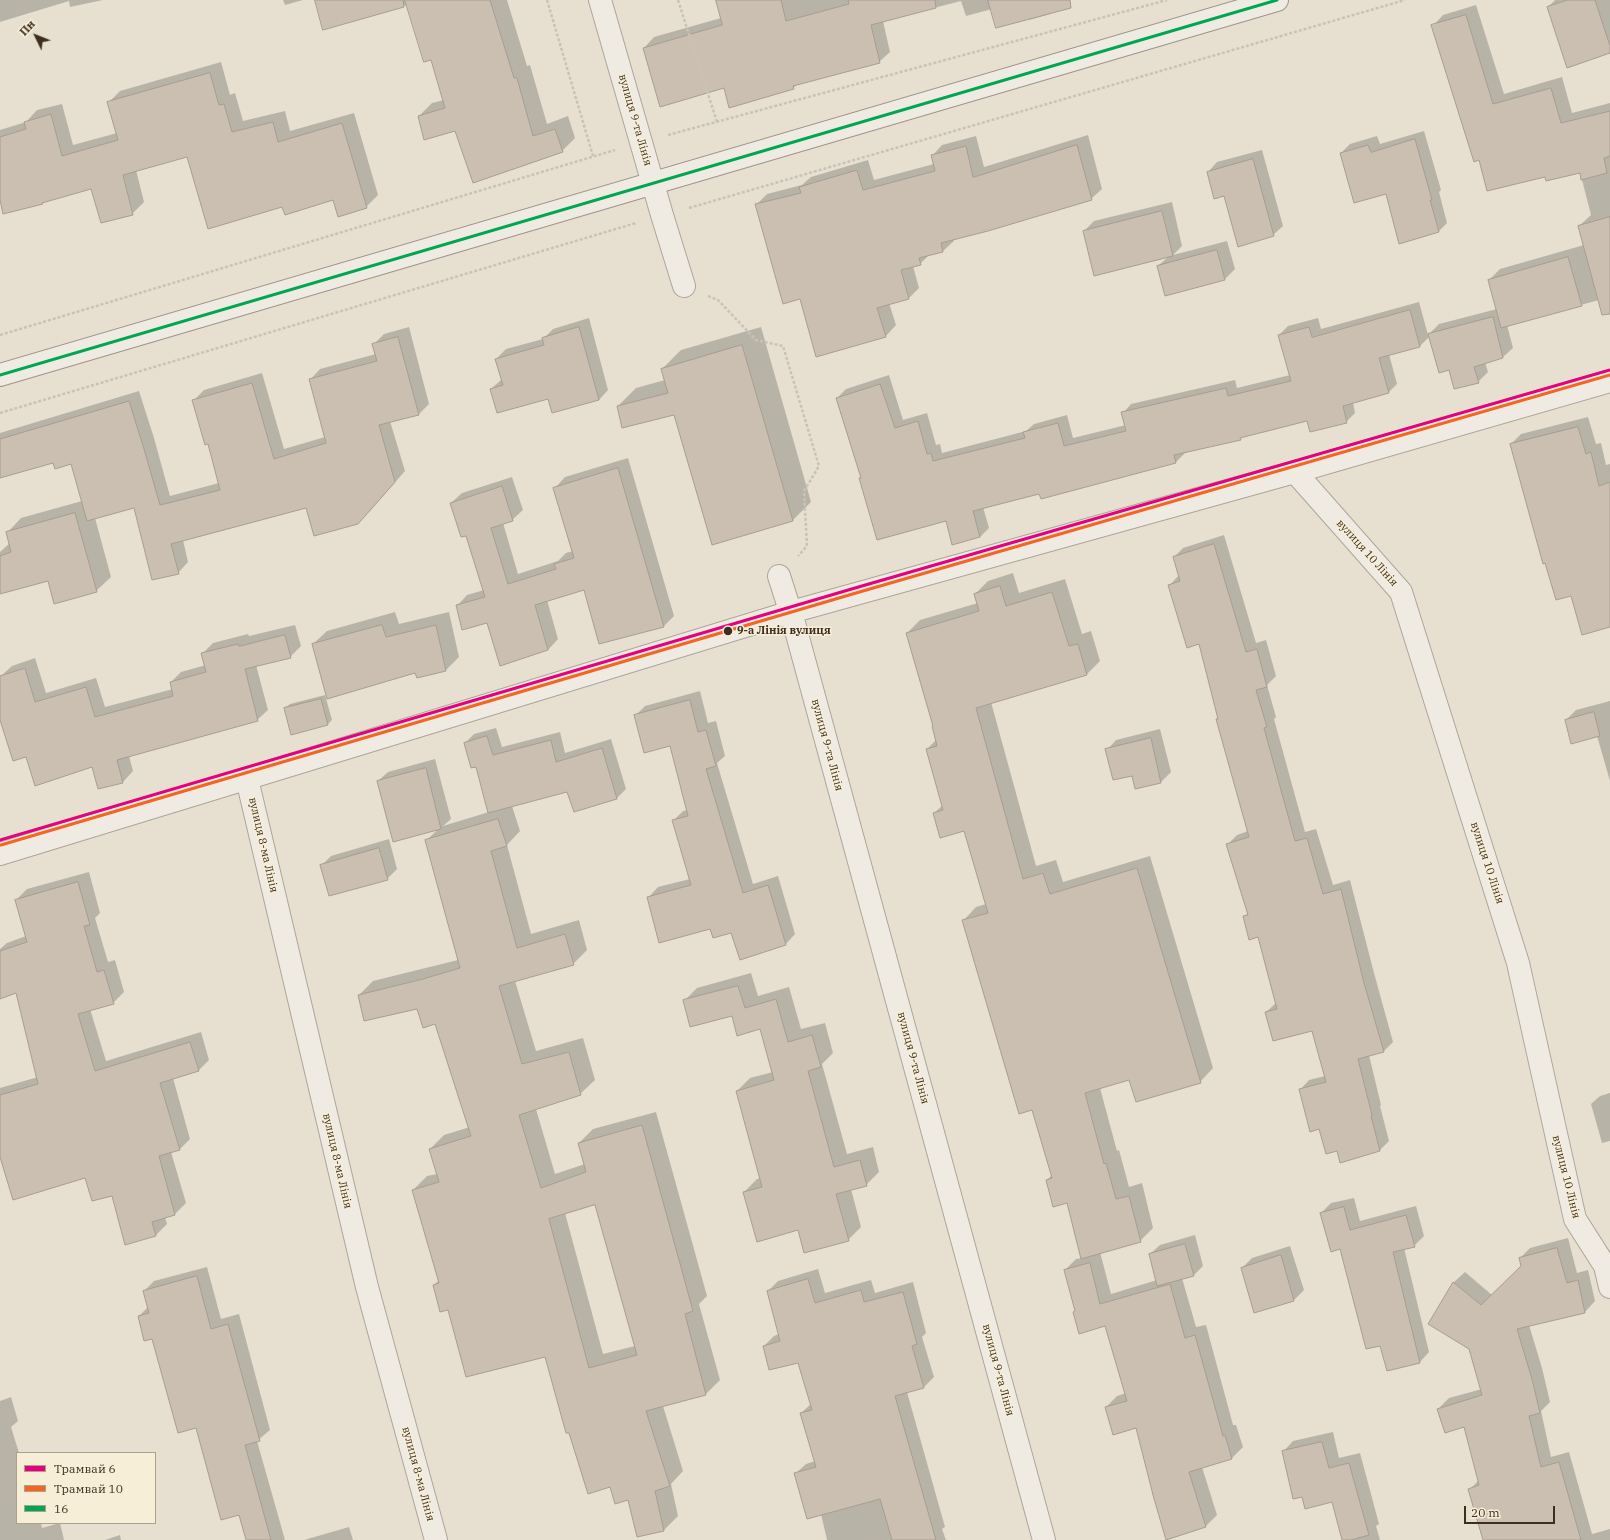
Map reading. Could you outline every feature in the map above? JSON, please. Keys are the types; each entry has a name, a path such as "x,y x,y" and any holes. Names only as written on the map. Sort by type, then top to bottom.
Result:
{"street":[{"name":"вулиця 9-та Лінія","path":"600,0 684,286"},
{"path":"0,375 1277,0"},
{"path":"0,854 791,612 1295,472 1610,381"},
{"name":"вулиця 10 Лінія","path":"1295,472 1401,592 1518,963 1575,1219 1605,1266 1610,1287"},
{"name":"вулиця 9-та Лінія","path":"779,576 791,612 1044,1540"},
{"name":"вулиця 8-ма Лінія","path":"247,779 367,1287 436,1540"}],"path":[{"path":"547,0 593,156"},
{"path":"678,0 717,122"},
{"path":"0,335 641,142 1167,0"},
{"path":"0,413 662,215 1405,0"},
{"path":"684,286 718,300 756,340 783,346 819,466 804,491 807,546 779,576"}],"building":[{"path":"315,0 403,0 404,7 323,30"},
{"path":"405,0 490,0 514,78 517,78 533,136 555,129 563,152 473,183 455,131 424,140 418,116 445,108 431,60 424,62"},
{"path":"716,0 781,0 786,21 849,4 848,0 935,0 936,8 871,25 880,63 793,86 794,89 729,108 724,88 660,107 643,48 722,25"},
{"path":"988,0 1070,0 1071,8 996,28"},
{"path":"1568,0 1595,0 1610,46 1610,53 1567,68 1547,7"},
{"path":"1466,15 1493,104 1551,88 1561,123 1610,111 1610,156 1604,158 1607,173 1581,180 1580,173 1546,181 1545,177 1487,191 1479,160 1474,162 1431,25"},
{"path":"210,73 219,105 224,104 232,132 273,122 278,142 342,123 367,208 338,217 333,200 285,215 282,207 208,229 187,157 123,175 133,215 101,223 91,189 42,203 43,204 3,214 0,200 0,137 26,129 24,122 51,114 62,156 118,140 107,102"},
{"path":"1415,139 1432,200 1430,200 1439,232 1399,244 1386,194 1354,203 1340,153 1368,145 1371,152"},
{"path":"1077,145 1092,200 988,231 941,243 943,252 919,258 921,265 901,270 909,299 877,308 886,337 816,357 800,299 783,304 755,204 801,193 799,187 857,170 863,190 935,171 931,155 966,146 973,177"},
{"path":"1253,159 1274,236 1238,247 1224,196 1214,199 1207,172"},
{"path":"1162,211 1173,256 1094,276 1083,231"},
{"path":"1610,217 1610,314 1602,315 1578,226"},
{"path":"1217,250 1225,280 1165,296 1157,266"},
{"path":"1568,257 1582,306 1501,328 1488,280"},
{"path":"1410,310 1420,347 1379,358 1389,393 1343,406 1347,423 1310,432 1307,421 1240,438 1241,440 1174,455 1176,463 1041,499 1039,494 973,511 980,537 952,545 946,521 877,540 859,478 861,478 836,398 880,384 895,428 918,421 927,454 931,453 933,461 1025,438 1023,432 1058,423 1064,446 1126,431 1121,412 1226,388 1228,396 1291,381 1278,335 1309,327 1312,337"},
{"path":"1493,317 1503,358 1474,367 1479,383 1454,389 1449,370 1439,373 1428,334"},
{"path":"579,327 599,400 552,413 548,399 497,413 490,389 503,385 495,359 544,345 542,338"},
{"path":"398,337 419,415 379,425 395,482 358,524 314,536 306,508 171,544 179,574 152,580 134,508 87,521 71,464 55,469 53,463 0,478 0,439 129,401 160,505 220,490 208,444 205,445 192,400 252,383 274,459 326,443 309,379 377,361 372,344"},
{"path":"742,345 793,521 712,545 674,415 622,428 617,406 668,393 661,369"},
{"path":"1578,427 1586,454 1591,452 1599,486 1610,482 1610,627 1582,635 1571,596 1556,600 1545,563 1543,564 1510,444"},
{"path":"618,468 664,627 599,644 584,590 535,605 548,650 500,666 487,623 462,630 456,605 485,597 466,536 461,537 450,503 502,486 513,521 491,528 508,584 556,569 554,564 574,558 553,488"},
{"path":"75,513 97,592 54,604 48,581 0,594 0,556 11,552 6,532"},
{"path":"1214,544 1246,652 1257,649 1267,687 1256,690 1267,727 1264,728 1295,841 1307,838 1323,894 1341,889 1364,983 1384,1052 1358,1059 1380,1151 1340,1163 1337,1151 1326,1154 1319,1129 1310,1132 1299,1089 1326,1082 1312,1031 1273,1041 1265,1012 1277,1009 1258,937 1249,940 1243,916 1248,915 1226,844 1249,837 1216,719 1218,719 1199,644 1187,648 1168,585 1180,581 1173,557"},
{"path":"1000,586 1006,606 1052,592 1069,646 1078,644 1087,675 976,708 1023,879 1043,873 1050,894 1137,868 1201,1083 1136,1102 1129,1080 1085,1093 1104,1164 1106,1163 1116,1199 1129,1196 1141,1242 1081,1259 1067,1203 1053,1207 1046,1180 1052,1178 1032,1110 1019,1114 962,920 988,913 964,831 940,838 933,813 943,810 926,749 937,746 933,726 906,633 979,611 974,594"},
{"path":"382,625 386,637 436,625 446,671 417,678 415,673 327,699 312,644"},
{"path":"285,635 291,658 245,669 258,721 117,760 123,783 98,789 92,767 35,786 26,757 13,761 0,720 0,676 25,668 35,702 86,687 95,717 173,696 170,682 206,672 201,653"},
{"path":"321,699 328,725 291,735 284,708"},
{"path":"690,700 698,732 706,730 716,766 706,769 743,893 768,885 786,945 740,960 731,933 713,938 710,929 659,943 647,897 691,885 672,820 688,816 670,746 644,753 634,715"},
{"path":"1594,712 1600,736 1571,744 1565,720"},
{"path":"487,736 493,755 551,740 556,762 602,748 617,799 574,812 567,792 488,813 476,767 471,768 464,743"},
{"path":"1151,738 1161,783 1135,789 1132,776 1113,780 1105,749"},
{"path":"426,768 441,829 393,842 377,781"},
{"path":"498,819 507,846 491,851 517,948 565,934 574,965 499,986 522,1064 569,1052 581,1095 519,1115 541,1188 586,1172 578,1143 642,1125 693,1311 685,1314 706,1395 646,1411 670,1486 655,1491 664,1531 637,1537 628,1500 615,1504 610,1487 588,1494 569,1433 566,1433 545,1357 466,1377 448,1310 440,1312 433,1285 439,1283 412,1190 439,1182 429,1149 471,1136 435,1024 423,1028 417,1009 364,1021 358,995 460,968 425,840","holes":["595,1205 637,1355 589,1368 549,1219"]},
{"path":"379,848 388,880 329,896 320,865"},
{"path":"78,882 90,925 84,926 97,972 104,970 114,1004 78,1014 95,1071 190,1042 199,1071 160,1083 180,1150 159,1156 175,1215 152,1222 156,1236 125,1245 112,1196 92,1201 85,1178 13,1200 0,1157 0,1095 38,1084 16,993 0,999 0,951 27,942 15,900"},
{"path":"738,986 745,1008 776,999 788,1042 812,1035 821,1067 808,1071 834,1167 860,1160 867,1186 836,1194 849,1241 804,1253 798,1230 757,1242 743,1192 762,1187 736,1091 774,1080 760,1029 737,1036 732,1016 690,1027 683,1000"},
{"path":"1344,1207 1350,1230 1406,1215 1415,1247 1393,1252 1420,1363 1387,1371 1380,1346 1366,1349 1340,1249 1331,1252 1320,1213"},
{"path":"1185,1244 1194,1276 1157,1286 1149,1254"},
{"path":"1557,1248 1567,1283 1578,1280 1585,1313 1517,1329 1532,1379 1540,1413 1529,1416 1541,1467 1559,1462 1581,1540 1483,1540 1468,1489 1479,1485 1464,1427 1445,1433 1437,1409 1482,1395 1469,1349 1428,1324 1453,1282 1481,1305 1521,1266 1519,1258"},
{"path":"1281,1255 1294,1301 1254,1313 1241,1268"},
{"path":"1090,1263 1100,1304 1170,1284 1185,1338 1195,1335 1223,1436 1225,1435 1232,1459 1189,1472 1206,1527 1166,1540 1136,1428 1113,1435 1105,1407 1127,1401 1105,1326 1079,1334 1073,1312 1075,1311 1064,1270"},
{"path":"197,1276 211,1329 228,1324 260,1441 245,1445 271,1540 246,1540 239,1515 221,1520 196,1428 178,1433 152,1339 144,1341 138,1316 149,1313 143,1291"},
{"path":"808,1279 815,1303 861,1290 864,1302 903,1292 917,1344 912,1346 924,1388 895,1396 936,1540 892,1540 880,1499 807,1519 794,1473 816,1467 800,1413 812,1410 798,1363 769,1370 763,1346 780,1341 767,1291"},
{"path":"1322,1442 1329,1468 1349,1463 1369,1535 1351,1540 1342,1540 1332,1502 1305,1509 1302,1497 1293,1499 1282,1451"}],"tram line":[{"name":"6","path":"0,840 855,588 1610,370"},
{"name":"10","path":"1,845 856,593 1610,375"}],"transit line":[{"name":"16","path":"0,375 1277,0"}],"place":[{"name":"9-а Лінія вулиця","path":"728,631"}]}
